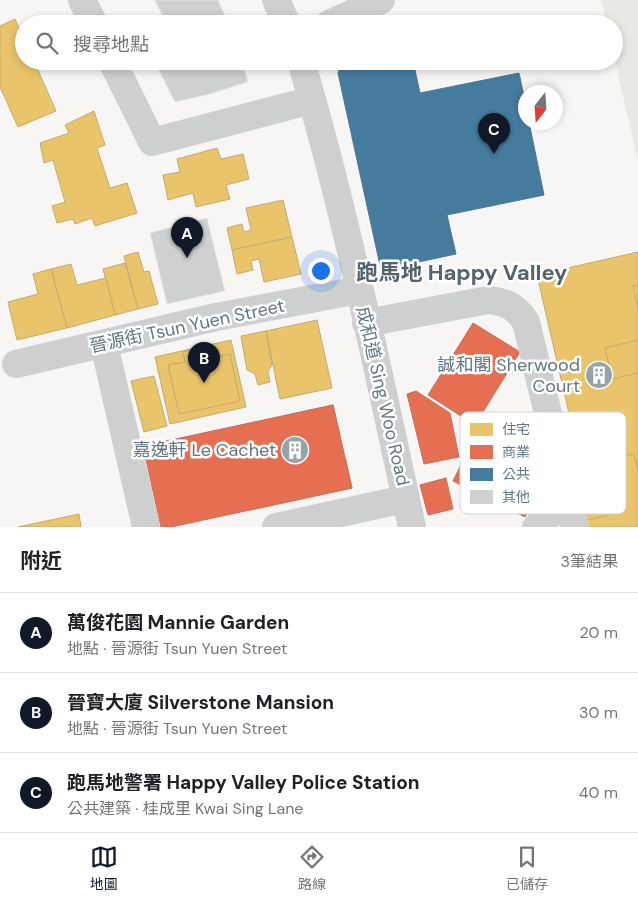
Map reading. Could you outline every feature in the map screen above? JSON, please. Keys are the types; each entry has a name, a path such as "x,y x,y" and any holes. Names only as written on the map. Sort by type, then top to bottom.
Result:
{"street":[{"path":"82,0 90,15"},
{"path":"276,0 283,15"},
{"path":"348,15 381,0"},
{"path":"116,70 152,142 312,100"},
{"name":"成和道 Sing Woo Road","path":"304,70 359,290 412,527"},
{"name":"晉源街 Tsun Yuen Street","path":"16,364 216,317 359,290"},
{"path":"366,323 488,300 503,302 518,311 526,322 548,412"},
{"path":"104,344 146,527"},
{"path":"276,527 406,498"},
{"path":"536,527 553,514"},
{"path":"570,514 575,527"}],"shaded area":[{"path":"601,0 638,0 638,161 617,70 623,70 623,15 605,15"}],"building: 住宅":[{"path":"155,0 207,0 215,15 162,15"},
{"path":"15,19 15,70 38,70 56,111 18,127 0,87 0,26"},
{"path":"194,70 235,70 239,78 206,95"},
{"path":"94,111 105,145 97,148 110,188 127,183 137,213 95,226 92,218 75,224 73,219 57,223 52,206 65,202 53,160 44,163 40,143 69,133 65,125"},
{"path":"217,148 221,159 243,154 249,179 226,185 230,199 196,207 193,193 168,200 163,175 180,172 177,159"},
{"path":"283,200 292,237 232,250 227,228 242,224 244,232 251,230 246,208"},
{"path":"188,228 190,235 201,232 203,241 210,238 216,264 208,267 211,275 204,278 207,286 184,292 182,285 174,286 170,278 165,279 157,253 163,250 161,245 175,240 173,233"},
{"path":"292,237 301,274 264,282 259,259 251,261 253,270 237,274 232,250"},
{"path":"138,252 144,272 149,271 158,304 138,309 124,256"},
{"name":"誠和閣 Sherwood Court","path":"638,252 638,527 580,527 577,514 626,514 626,412 569,412 537,275"},
{"path":"125,263 138,309 115,315 103,269"},
{"path":"71,264 77,285 106,278 115,315 67,328 51,269"},
{"path":"51,269 67,328 17,340 8,302 38,294 33,274"},
{"path":"638,285 638,309 633,286"},
{"path":"317,320 332,388 280,399 266,331"},
{"path":"266,331 272,365 268,371 270,382 258,385 255,374 247,370 241,336"},
{"path":"231,340 246,407 170,424 155,357"},
{"path":"638,340 638,373 612,379 605,348"},
{"path":"212,345 215,357 230,354 240,401 179,414 168,365 185,362 183,352"},
{"path":"154,376 167,426 144,432 131,381"},
{"name":"嘉逸軒 Le Cachet","path":"333,405 340,436 329,438 334,462 346,460 352,488 251,510 241,467 262,463 257,441 283,435 280,422 293,420 291,414"},
{"path":"634,454 638,471 638,527 580,527 579,522 613,514 626,514 626,456"},
{"path":"79,514 81,527 18,527"}],"building: 商業":[{"path":"473,323 520,352 483,412 460,412 460,415 428,395"},
{"path":"416,391 450,413 459,457 424,464 407,394"},
{"path":"333,405 352,488 171,527 161,527 143,446"},
{"path":"460,467 460,484 453,481"},
{"path":"446,478 453,509 428,515 420,485"}],"building: 公共":[{"path":"339,70 415,70 420,93 519,73 522,85 518,85 518,130 531,130 544,195 447,215 456,254 381,270 338,73"}],"building: 其他":[{"path":"155,0 218,0 225,15 162,15"},
{"path":"159,70 245,70 248,82 175,102"},
{"path":"207,218 225,291 167,304 150,233"}],"place":[{"name":"跑馬地警署 Happy Valley Police Station","path":"494,154"},
{"name":"萬俊花園 Mannie Garden","path":"187,258"},
{"name":"誠和閣 Sherwood Court","path":"599,375"},
{"name":"晉寶大廈 Silverstone Mansion","path":"204,383"},
{"name":"嘉逸軒 Le Cachet","path":"295,450"}],"district":[{"name":"跑馬地 Happy Valley","path":"462,272"}]}
